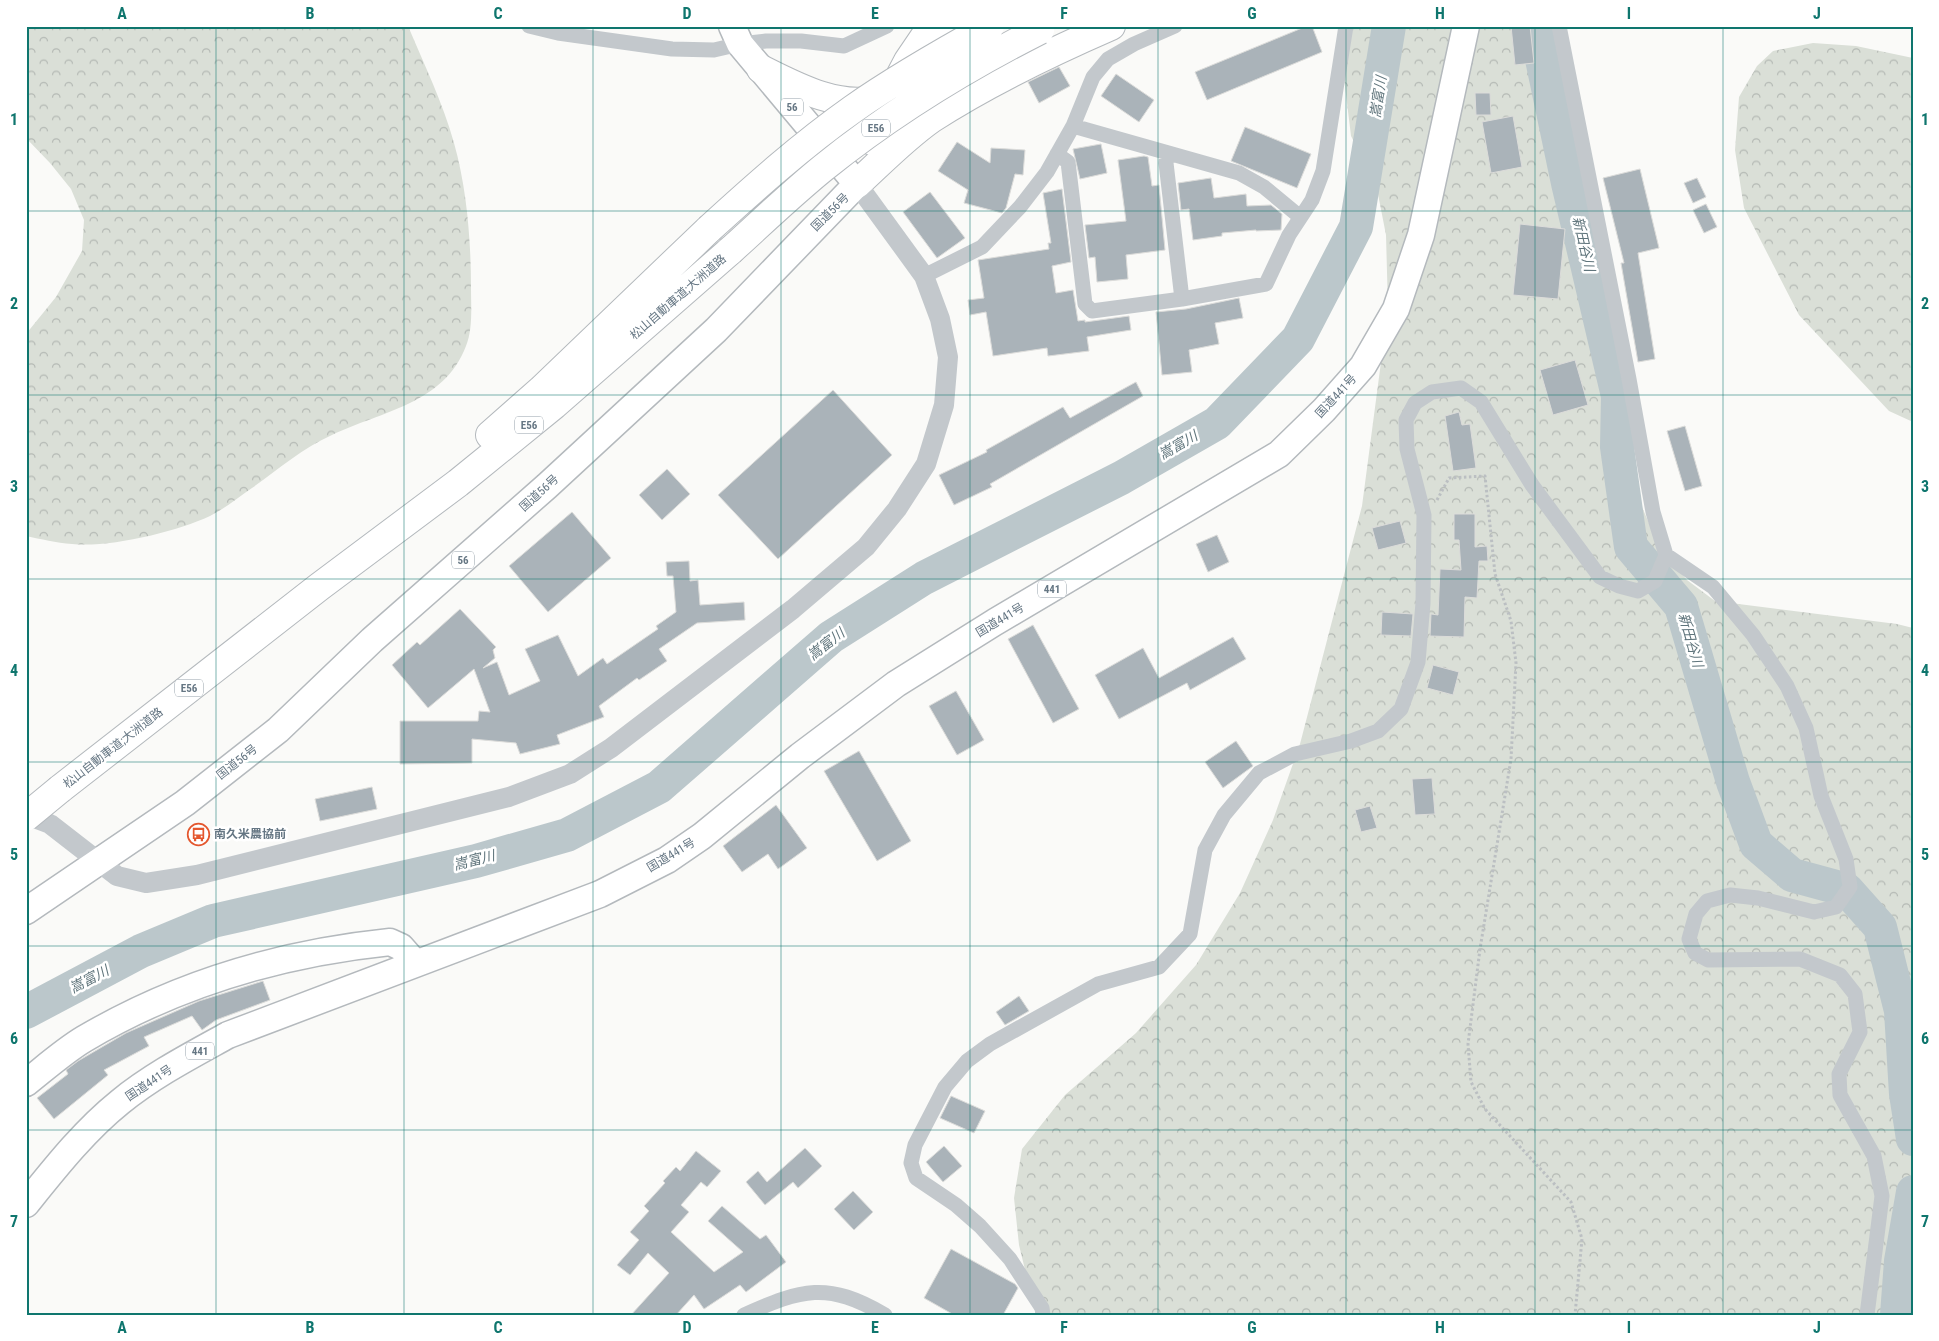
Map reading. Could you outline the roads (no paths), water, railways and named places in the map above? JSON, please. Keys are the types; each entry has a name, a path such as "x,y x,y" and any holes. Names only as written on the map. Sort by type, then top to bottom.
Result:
{"highway":[{"path":"857,184 891,92 908,61 928,34 941,26"},
{"name":"松山自動車道;大洲道路","path":"319,587 541,390 709,229 802,148 853,109 914,68 990,26"},
{"path":"857,184 898,146 931,120 1005,76 1060,48 1111,26"},
{"name":"国道441号","path":"26,1204 69,1152 120,1102 172,1066 228,1035 600,894 667,860 702,836 800,756 896,684 995,622 1279,454 1324,410 1363,366 1396,309 1420,235 1466,26"},
{"name":"松山自動車道;大洲道路","path":"26,816 319,587 458,483 547,411 823,168 869,133 983,59 1044,28"},
{"name":"国道56号","path":"31,910 97,862 185,803 278,730 372,640 547,486 709,336 857,184 761,69 736,35"},
{"path":"761,69 798,88 842,100 876,100 891,92"},
{"path":"26,1083 82,1040 137,1010 202,983 297,955 390,942 401,946 416,963"}],"street":[{"path":"529,26 558,34 672,49 714,50 736,35 844,46 887,26"},
{"path":"924,276 982,247 1020,207 1048,172 1073,126 1093,77 1108,59 1134,44 1175,26"},
{"path":"1057,154 1068,162 1085,304 1092,311 1182,299 1266,284 1300,216 1312,200 1323,170 1346,26"},
{"path":"1559,26 1630,379 1653,512 1666,555 1714,587 1753,635 1787,686 1806,728 1820,796 1846,859 1850,887 1836,907 1814,912 1758,898 1730,895 1707,901 1696,914 1689,939 1695,953 1708,960 1800,959 1840,975 1855,994 1860,1032 1839,1074 1840,1095 1874,1156 1882,1196 1867,1315"},
{"path":"1073,126 1238,173 1264,187 1300,216"},
{"path":"1167,154 1166,163 1182,299"},
{"path":"26,816 50,824 117,876 146,883 197,875 508,797 570,774 611,748 794,609 866,547 897,509 926,464 944,405 948,357 940,319 924,276 857,184"},
{"path":"1043,1315 1042,1308 1010,1259 980,1226 956,1206 916,1178 911,1163 914,1145 945,1087 967,1061 990,1044 1098,984 1159,967 1190,934 1205,850 1224,815 1259,773 1294,754 1351,741 1378,732 1401,709 1418,662 1423,603 1424,515 1407,449 1406,420 1415,403 1432,392 1461,388 1481,402 1532,485 1600,577 1619,586 1638,591 1655,581 1666,555"},
{"path":"744,1315 783,1297 818,1290 862,1301 885,1315"}],"waterway":[{"name":"嵩富川","path":"26,1012 141,951 213,921 476,861 567,835 659,787 831,637 924,578 1121,478 1217,423 1298,339 1356,227 1389,26"},
{"name":"新田谷川","path":"1535,26 1568,183 1618,396 1617,447 1631,547 1681,606 1733,782 1756,844 1792,875 1847,890 1880,927 1901,1011 1906,1094 1913,1139"},
{"name":"新田谷川","path":"1897,1315 1901,1261 1913,1192"}],"place":[{"name":"南久米農協前","path":"198,834"}]}
